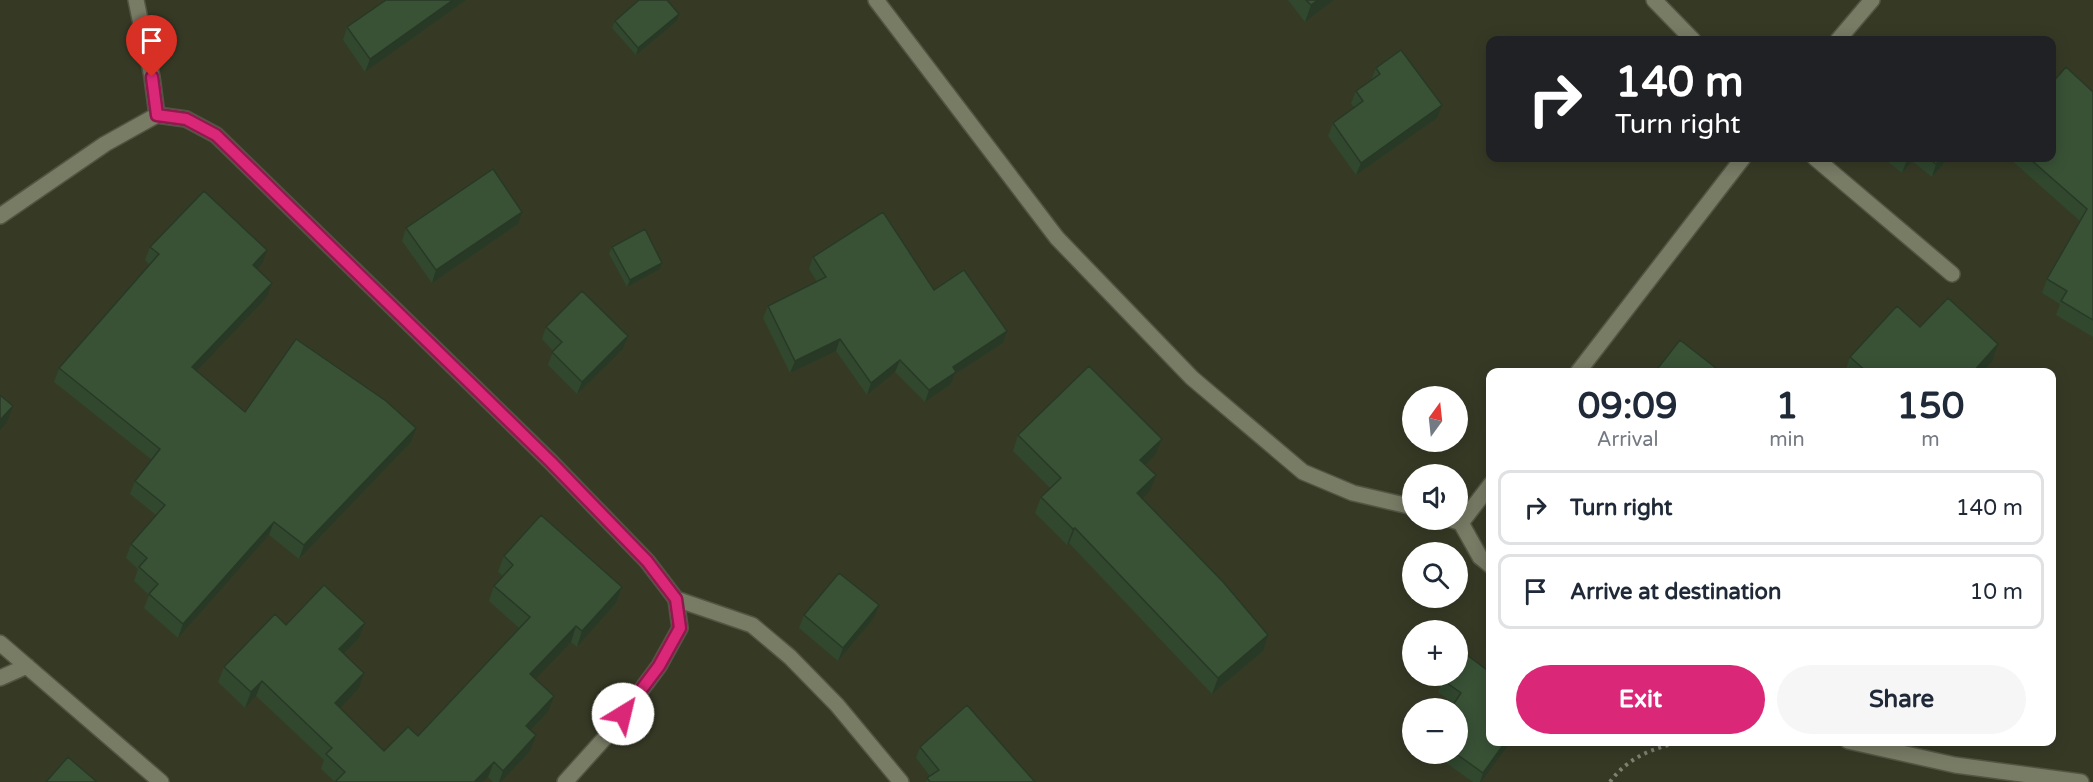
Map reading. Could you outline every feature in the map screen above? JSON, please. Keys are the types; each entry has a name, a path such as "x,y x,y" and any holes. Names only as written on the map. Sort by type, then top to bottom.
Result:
{"street":[{"path":"136,0 152,77 157,115"},
{"path":"876,0 1057,238 1192,378 1303,472 1353,493 1402,504"},
{"path":"1654,0 1689,36"},
{"path":"1841,36 1872,0"},
{"path":"0,216 105,144 157,115 186,119 216,135 551,462 647,561 676,599 680,628 659,666 611,731 566,782"},
{"path":"1581,368 1740,162"},
{"path":"1820,162 1952,274"},
{"path":"1468,508 1486,489"},
{"path":"1461,530 1486,562"},
{"path":"676,599 752,625 790,657 837,705 901,782"},
{"path":"0,643 161,782"},
{"path":"0,678 27,666"},
{"path":"1870,746 1954,765 2081,782"}],"path":[{"path":"1610,782 1619,770 1653,748 1662,746"}],"building":[{"path":"386,0 453,0 370,59 347,27"},
{"path":"639,0 667,0 679,14 638,48 615,21"},
{"path":"1306,0 1318,0 1311,5"},
{"path":"1401,50 1442,105 1361,163 1333,123 1363,101 1356,91 1380,74 1376,68"},
{"path":"2066,67 2093,92 2093,320 2061,301 2067,291 2047,279 2087,209 2034,162 2056,162 2056,78"},
{"path":"493,169 522,212 436,270 406,228"},
{"path":"204,191 267,250 253,265 272,283 192,367 245,412 296,339 386,401 416,428 304,545 274,522 183,624 149,594 158,584 139,567 147,558 131,544 165,505 135,481 160,449 59,368 159,254 150,247"},
{"path":"883,212 934,290 964,270 1007,331 953,367 956,372 929,390 900,360 871,383 840,339 795,361 768,306 826,277 813,257"},
{"path":"645,229 662,263 630,280 612,247"},
{"path":"582,291 628,336 582,382 552,352 562,342 546,327"},
{"path":"1948,298 1998,344 1977,368 1862,368 1850,357 1897,306 1920,327"},
{"path":"1680,340 1716,368 1658,368"},
{"path":"1089,366 1162,439 1140,460 1156,475 1137,493 1224,583 1268,635 1218,678 1075,528 1073,529 1041,497 1061,478 1018,435"},
{"path":"0,395 13,406 0,420"},
{"path":"541,515 622,587 582,631 576,626 530,674 554,696 526,726 536,735 503,771 494,762 474,782 335,782 345,772 326,754 332,748 262,681 251,692 224,667 275,614 286,625 324,585 365,623 339,649 364,673 335,703 384,751 408,727 418,736 530,617 494,586 513,565 504,556"},
{"path":"839,573 879,605 843,648 804,615"},
{"path":"1468,656 1486,669 1486,746 1502,746 1483,773 1468,762 1468,698 1458,698 1461,693 1451,686 1468,686"},
{"path":"967,705 1035,782 930,782 927,778 939,770 920,747"},
{"path":"68,757 97,782 46,782"}],"route":[{"path":"152,77 157,115 186,119 216,135 551,462 647,561 676,599 680,628 659,666 623,714"}]}
